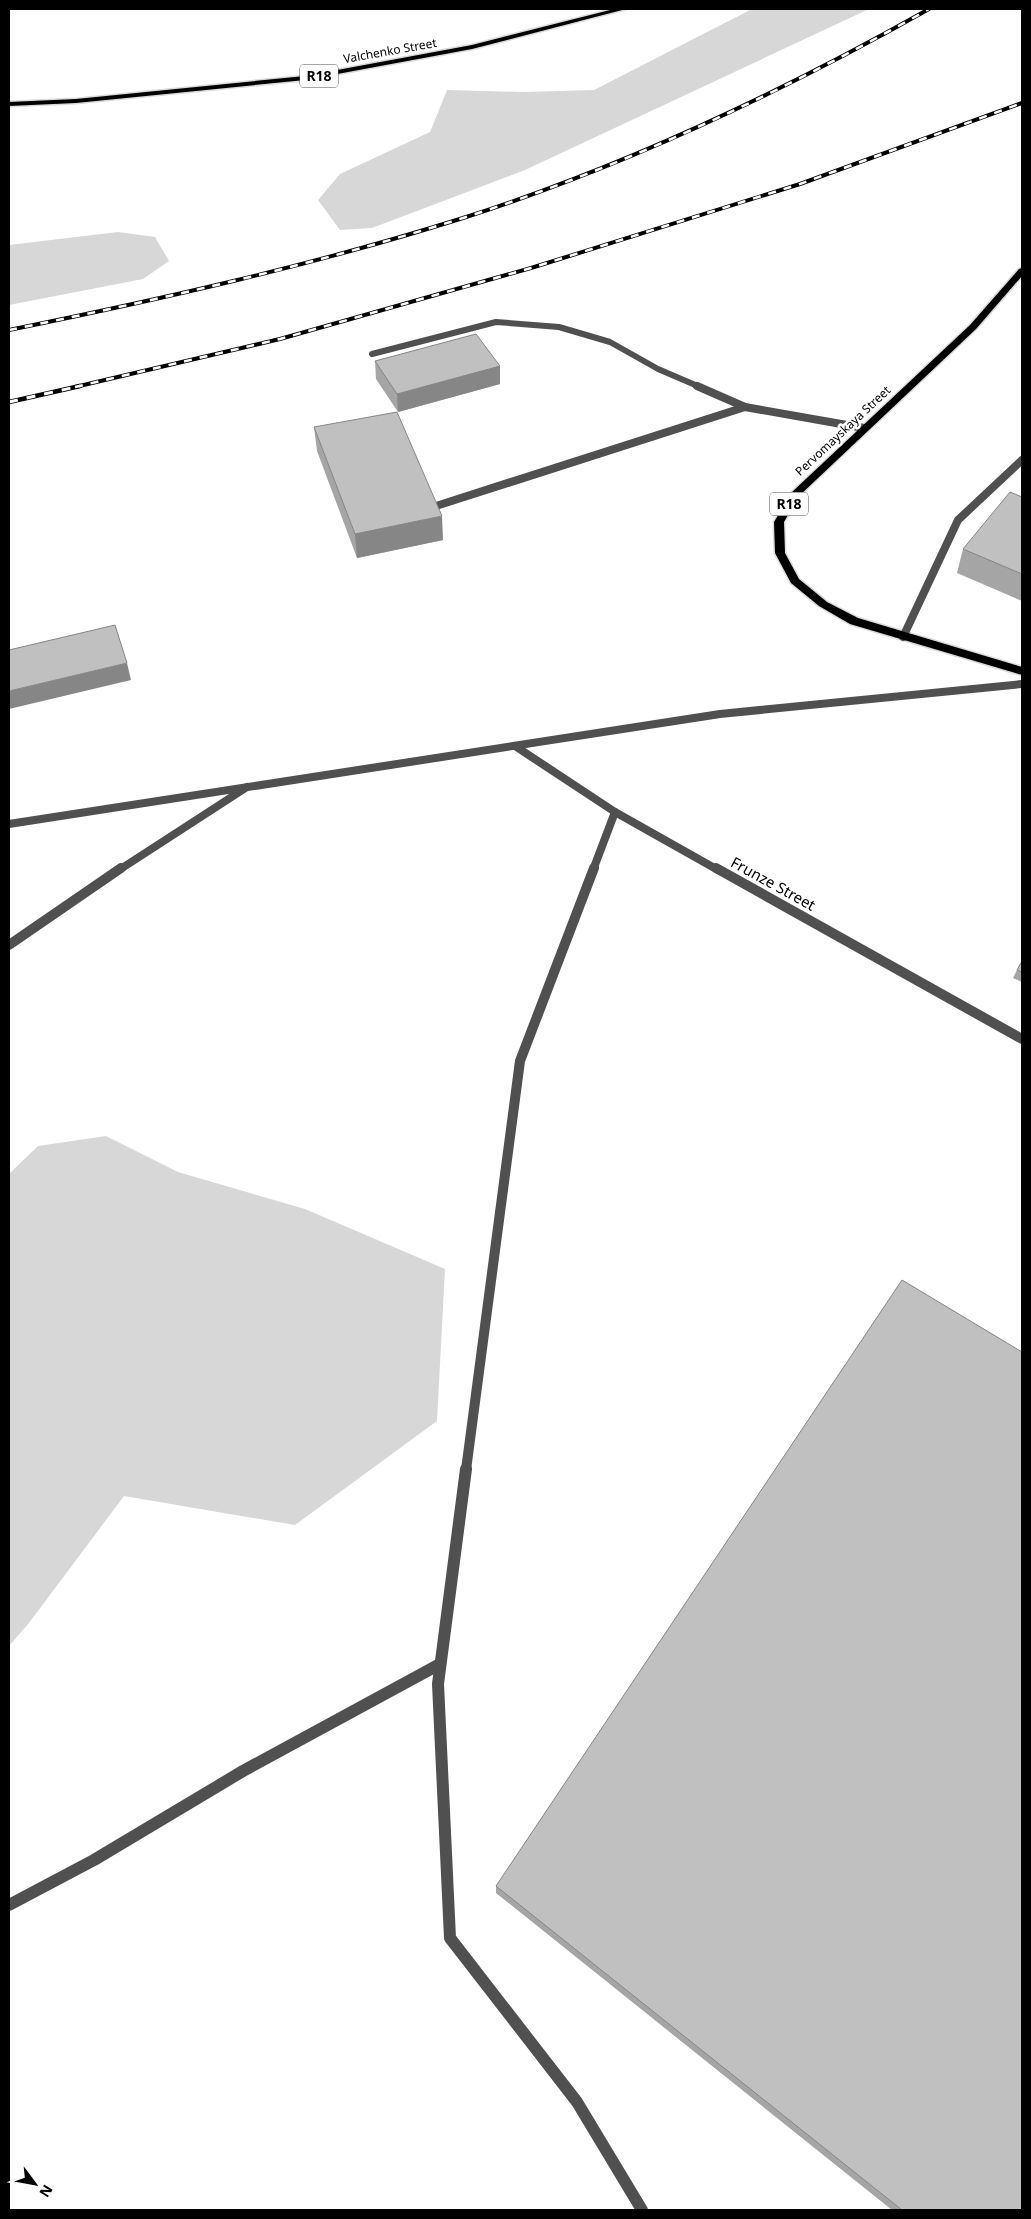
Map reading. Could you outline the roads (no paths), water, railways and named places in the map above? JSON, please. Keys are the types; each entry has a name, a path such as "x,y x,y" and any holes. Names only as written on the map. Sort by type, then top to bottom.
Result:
{"main road":[{"name":"Valchenko Street","path":"9,104 76,101 305,78 472,47 622,9"},
{"name":"Pervomayskaya Street","path":"1022,271 972,327 795,494 779,522 780,553 794,581 823,604 854,621 902,637 1022,670"}],"street":[{"path":"372,354 496,322 559,327 610,342 658,369 745,407 864,428"},
{"path":"436,506 745,407"},
{"path":"902,637 958,520 1022,460"},
{"path":"9,824 720,714 1022,684"},
{"name":"Frunze Street","path":"515,746 615,812 1022,1039"},
{"path":"9,945 148,850 247,787"},
{"path":"615,812 520,1061 438,1684 450,1938 577,2102 642,2210"},
{"path":"9,1905 94,1860 243,1771 440,1664"}],"railway":[{"path":"9,330 124,306 294,266 407,235 524,198 701,126 816,70 929,9"},
{"path":"75,387 280,339 531,268 800,184 1022,103"},
{"path":"9,402 80,386"}]}
